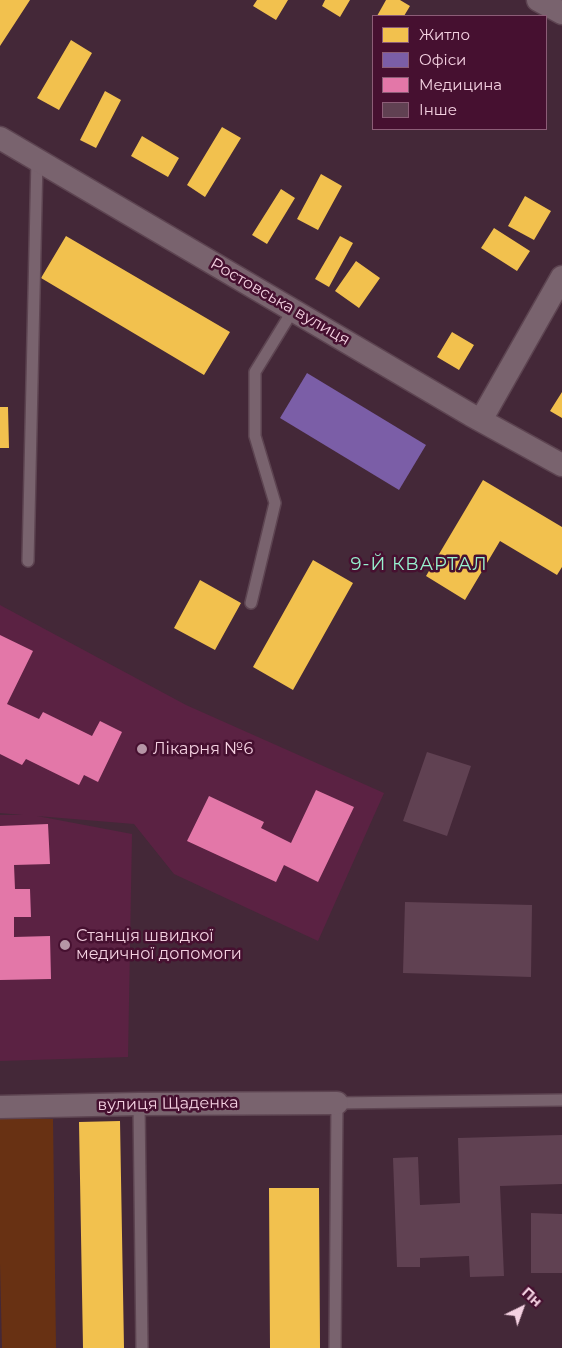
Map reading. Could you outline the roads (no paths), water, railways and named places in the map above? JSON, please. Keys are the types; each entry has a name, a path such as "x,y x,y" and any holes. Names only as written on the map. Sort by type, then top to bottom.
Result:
{"street":[{"path":"538,0 562,14"},
{"name":"Ростовська вулиця","path":"0,138 481,420 562,465"},
{"path":"481,420 562,277"},
{"name":"вулиця Щаденка","path":"0,1107 337,1103"}],"lane":[{"path":"28,561 37,159"},
{"path":"251,603 275,503 255,436 255,372 293,310"},
{"path":"336,1348 337,1103 562,1100"},
{"path":"139,1104 142,1348"}],"place":[{"name":"Лікарня №6","path":"142,749"},
{"name":"Станція швидкої медичної допомоги","path":"65,945"}],"district":[{"name":"9-Й КВАРТАЛ","path":"419,565"}]}
